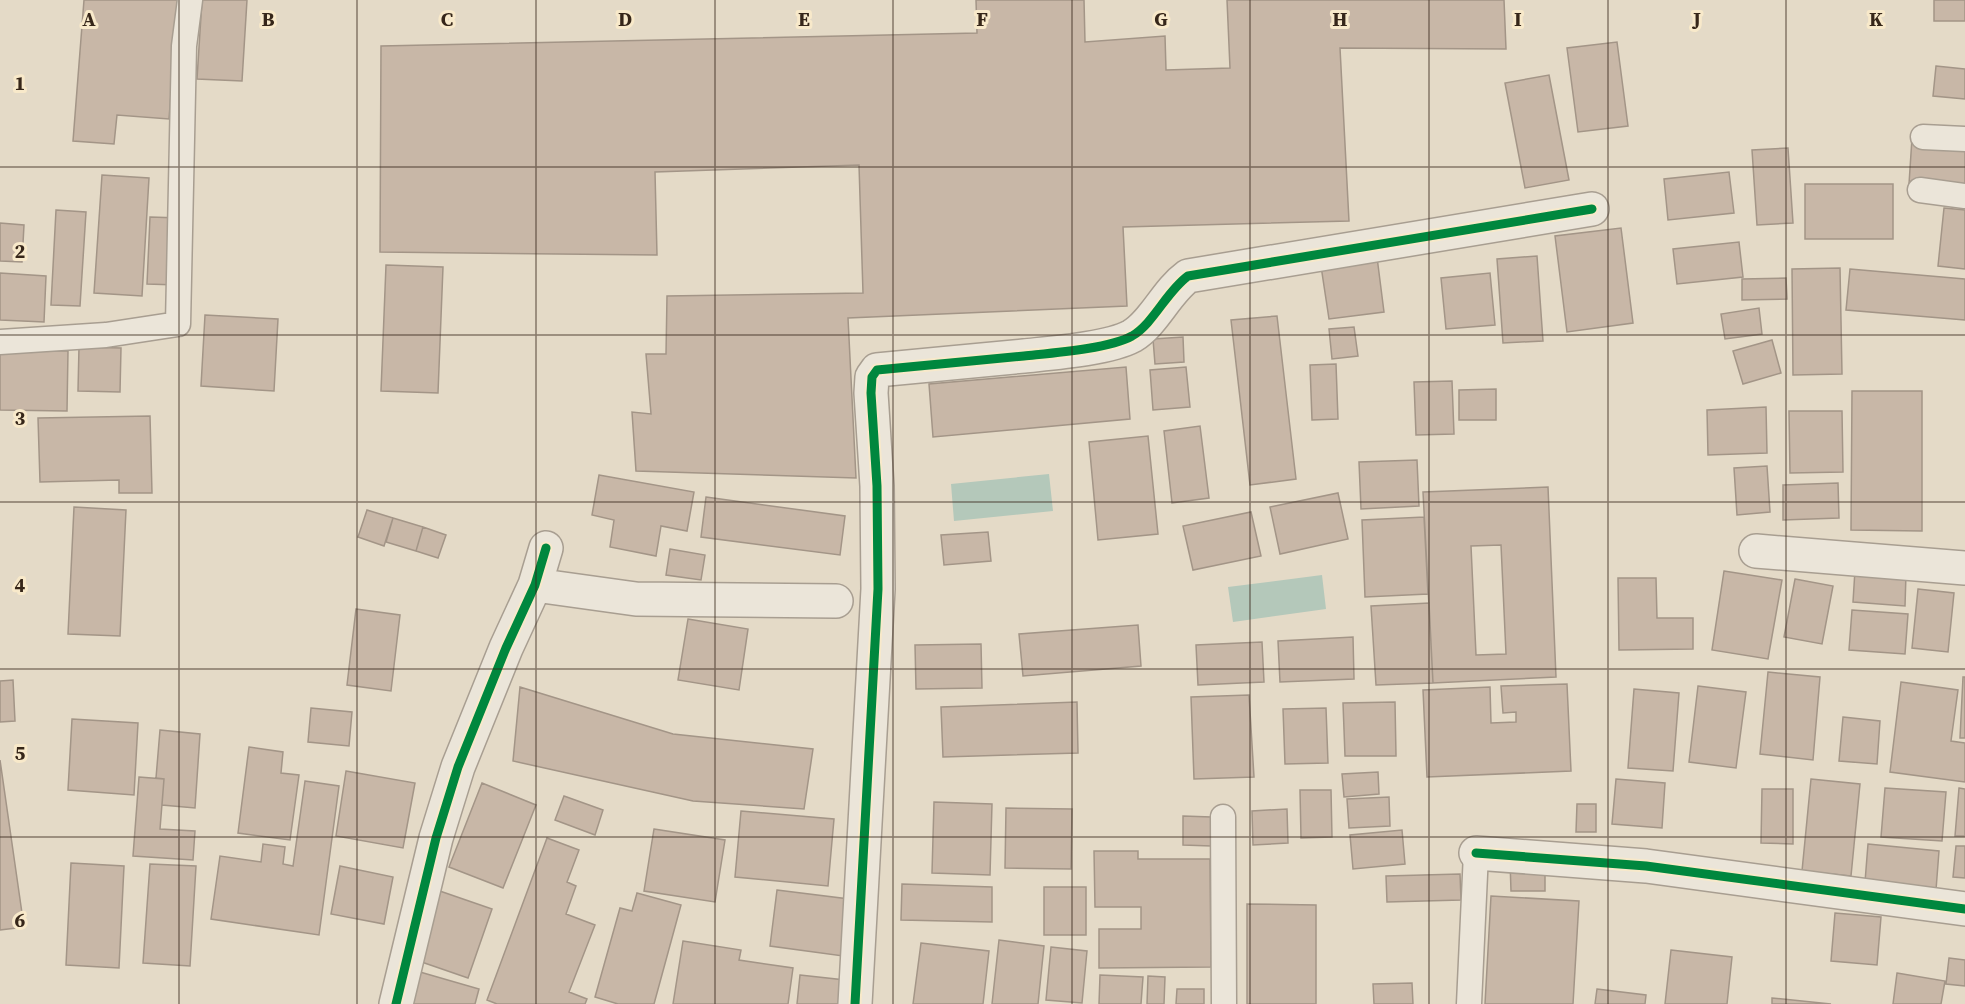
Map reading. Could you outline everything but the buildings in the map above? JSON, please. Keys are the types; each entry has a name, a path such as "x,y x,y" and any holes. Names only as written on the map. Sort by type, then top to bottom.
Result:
{"street":[{"path":"855,1004 878,589 877,486 871,393 872,377 877,370 1056,353 1122,340 1134,334 1155,313 1176,285 1188,276 1592,209"},
{"path":"396,1004 436,838 458,767 506,648 535,585 546,548"},
{"path":"1756,551 1965,568"},
{"path":"535,585 636,599 836,600"},
{"path":"1476,853 1646,866 1965,909"}],"lane":[{"path":"0,342 106,335 178,324 184,46 190,0"},
{"path":"1923,137 1965,140"},
{"path":"1920,190 1965,196"},
{"path":"1223,817 1224,1004"},
{"path":"1469,1004 1476,853"}],"shaded area":[{"path":"1049,474 1053,511 954,521 951,484"},
{"path":"1322,575 1326,609 1233,622 1228,587"}],"cycle path":[{"path":"855,1004 878,589 877,486 871,393 872,377 877,370 1080,350 1109,344 1132,336 1140,330 1154,316 1173,290 1188,276 1592,209"},
{"path":"396,1004 436,838 458,767 506,648 535,585 546,548"},
{"path":"1476,853 1646,866 1965,909"}]}
